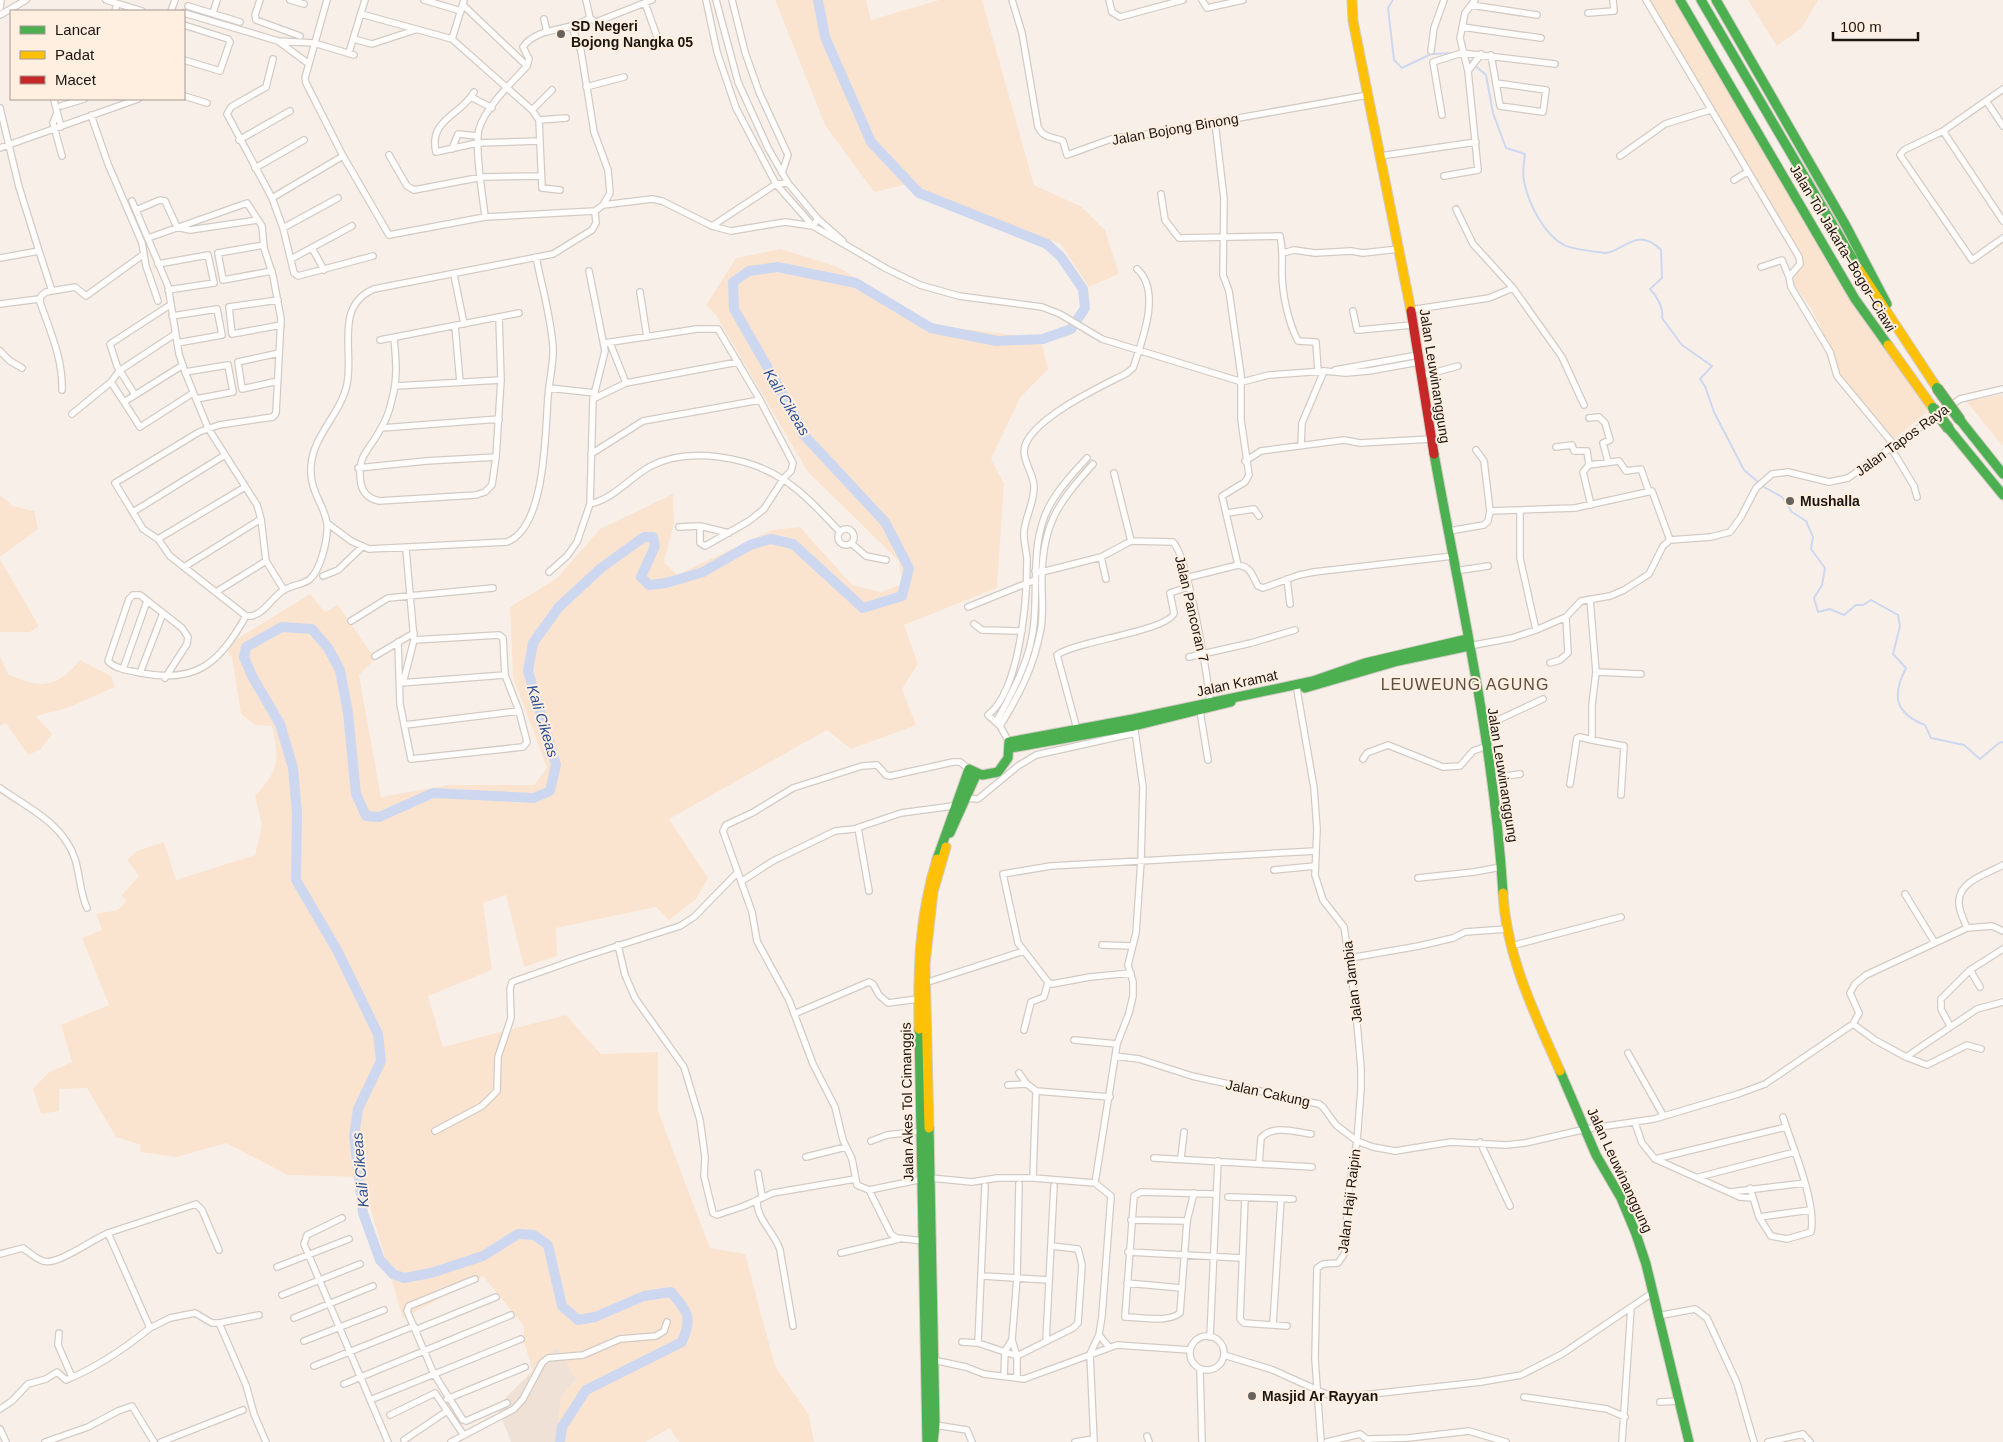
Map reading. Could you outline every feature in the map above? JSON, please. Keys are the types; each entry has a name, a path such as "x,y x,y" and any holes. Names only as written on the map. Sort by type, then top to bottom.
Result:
{"main road":[{"name":"Jalan Leuwinanggung","path":"1352,0 1353,21 1399,249 1452,556 1471,643 1492,778 1501,867 1502,901 1507,929 1524,989 1596,1155 1628,1215 1646,1264 1657,1316 1689,1442"},
{"name":"Jalan Tol Jakarta–Bogor–Ciawi","path":"1680,0 1855,299 1933,408 2003,496"},
{"name":"Jalan Tol Jakarta–Bogor–Ciawi","path":"1701,0 1870,287 1928,376 2003,474"},
{"path":"1716,0 1840,216 1928,376"},
{"name":"Jalan Kramat","path":"1010,745 1134,726 1297,687 1372,661 1471,643"},
{"name":"Jalan Kramat","path":"1010,745 1076,729 1134,726 1210,701 1297,687"},
{"path":"973,771 987,776 998,772 1006,763 1010,745"},
{"name":"Jalan Akes Tol Cimanggis","path":"927,1442 924,1241 927,1179 922,1132 918,999 933,892 952,828 966,798 973,771"},
{"name":"Jalan Akes Tol Cimanggis","path":"933,1442 925,983 922,964 927,892 953,806 973,771"}],"street":[{"path":"0,8 1,0"},
{"path":"0,15 26,0"},
{"path":"106,0 138,10"},
{"path":"171,10 175,0"},
{"path":"213,13 217,0"},
{"path":"260,0 255,15 256,20 300,36"},
{"path":"290,0 304,4"},
{"path":"327,0 305,78 307,87 343,156 389,236 485,217 595,211 603,205 610,193 609,176 594,132 581,51 572,27"},
{"path":"185,13 278,41 314,44 352,52 353,39 365,0"},
{"path":"424,0 463,5 528,66"},
{"path":"586,0 590,18 596,22 652,0"},
{"path":"706,0 718,52 736,108 776,184 813,226 887,269 930,288 959,296 1042,307 1060,314 1102,339 1242,382 1269,375 1331,371 1419,358"},
{"path":"716,0 723,31 741,90 760,133 788,183 818,219 846,245"},
{"path":"732,0 745,52 759,92 788,155 782,173"},
{"name":"Jalan Bojong Binong","path":"1012,0 1022,33 1038,127 1047,138 1063,141 1066,154 1114,138 1368,95"},
{"path":"1109,0 1112,12 1120,17 1183,0"},
{"path":"1202,0 1207,8 1243,0"},
{"path":"1431,51 1434,28 1444,0"},
{"path":"1588,13 1614,11 1613,0"},
{"path":"1646,0 1800,261 1790,277"},
{"path":"645,2 659,42"},
{"path":"1444,176 1478,170 1468,71 1462,53 1460,38 1465,13 1473,3 1538,15"},
{"path":"115,10 117,4"},
{"path":"452,39 463,5"},
{"path":"188,6 240,22"},
{"path":"361,14 452,39 532,110 539,120 541,176 544,190 560,190"},
{"path":"514,52 523,48 531,39 547,32 572,27 590,18"},
{"path":"544,19 547,32"},
{"path":"185,25 228,39 230,42 220,71 185,60"},
{"path":"1462,27 1541,38"},
{"path":"353,39 372,44 415,30"},
{"path":"278,41 309,64"},
{"path":"485,217 477,136 482,122 506,88 528,66 529,57 523,48"},
{"path":"1442,115 1433,62 1462,53 1555,64"},
{"path":"1468,71 1481,54"},
{"path":"1491,55 1500,106 1542,112 1546,90 1496,83"},
{"path":"272,59 266,86 227,112 228,119 272,198 283,228 296,275 324,270 373,256"},
{"path":"586,87 624,77"},
{"path":"532,110 552,90"},
{"path":"2003,90 1943,131 1904,150 1900,155 1972,260 2003,238"},
{"path":"492,108 472,94 448,117 438,131 435,152 477,144 540,142"},
{"path":"185,96 207,103"},
{"path":"54,100 61,127"},
{"path":"0,148 135,100"},
{"path":"61,106 69,101"},
{"path":"1986,102 2003,126"},
{"path":"0,108 8,146 52,291"},
{"path":"240,140 290,110"},
{"path":"1620,156 1665,124 1710,110"},
{"path":"57,113 53,120 54,129 62,156"},
{"path":"91,115 144,254 158,301"},
{"path":"539,120 566,118"},
{"path":"1215,122 1224,199 1223,275 1228,291 1242,382 1240,420 1248,478 1222,496 1238,565"},
{"path":"1943,131 2003,221"},
{"path":"452,149 458,134 477,136"},
{"path":"255,168 304,140"},
{"path":"1380,156 1476,142"},
{"path":"389,155 410,189 482,177 541,176"},
{"path":"272,198 343,156"},
{"path":"1734,180 1747,172"},
{"path":"712,226 776,184 788,183"},
{"path":"1161,194 1165,220 1176,236 1279,235 1283,253 1282,273 1292,326 1298,341 1316,342 1321,371 1302,423 1301,446"},
{"path":"283,228 338,198"},
{"path":"603,205 652,199 662,201 712,226 731,231 786,222 813,226"},
{"path":"136,210 160,200 165,201 177,227"},
{"path":"132,201 168,290 182,366 208,428 257,505 262,519 266,561 284,590"},
{"path":"148,238 247,202 262,226 264,245 278,300 281,325 277,410 273,417 208,428 117,481 116,486 143,529 158,539 170,556 246,616 256,615 284,590 304,583 318,569 327,523"},
{"path":"1456,209 1473,244 1513,288 1562,357 1584,405"},
{"path":"536,257 552,333 553,350 548,388 542,477 532,514 517,534 507,542 406,549 369,549 362,547 327,523 312,489 310,467 320,435 337,408 346,386 347,332 352,309 359,298 374,289 454,275 536,257 553,254 592,230 596,223 595,211"},
{"path":"813,226 818,219"},
{"path":"177,227 190,230 258,220"},
{"path":"291,259 352,226"},
{"path":"264,245 218,253 223,280 272,271"},
{"path":"312,248 324,270"},
{"path":"1283,253 1294,250 1315,254 1351,251 1363,253 1399,249"},
{"path":"0,258 39,251"},
{"path":"40,299 43,294 75,287 86,296 144,254"},
{"path":"158,264 208,255 214,283 168,290"},
{"path":"1761,267 1782,260 1790,277 1794,292 1830,352 1836,373 1892,446 1914,486 1917,497"},
{"path":"1010,745 998,724 988,715 997,708 1006,687 1022,631 1027,552 1024,532 1034,496 1034,482 1025,458 1025,444 1041,425 1082,396 1131,371 1147,322 1150,303 1144,277 1137,269"},
{"path":"589,271 607,343 626,383"},
{"path":"454,275 464,324"},
{"path":"1410,310 1489,298 1513,288"},
{"path":"640,292 647,337"},
{"path":"0,304 40,299"},
{"path":"40,299 57,348 62,390"},
{"path":"278,300 229,307 232,334 281,325"},
{"path":"136,395 119,371 110,344 170,305"},
{"path":"172,316 217,309 222,335 177,343"},
{"path":"1353,311 1357,330 1412,325"},
{"path":"380,340 519,313"},
{"path":"394,338 397,369 396,386 382,428 358,468 362,488 370,499 379,501 476,495 492,485 496,457 501,380 499,317"},
{"path":"455,326 460,382"},
{"path":"607,343 715,328 722,334 793,463 791,471 783,479 764,509 729,533 702,546 700,543 700,526"},
{"path":"72,414 111,382 119,371 176,334"},
{"path":"549,572 567,556 577,542 590,504 593,400 607,343"},
{"path":"0,351 10,361 22,368"},
{"path":"278,382 242,389 238,362 279,353"},
{"path":"593,400 626,383 738,362"},
{"path":"111,382 140,428 195,396 233,392 228,364 185,372"},
{"path":"124,402 182,366"},
{"path":"1422,376 1458,366"},
{"path":"396,386 501,380"},
{"path":"548,388 595,393"},
{"name":"Jalan Tapos Raya","path":"1670,540 1711,538 1730,532 1759,485 1772,474 1788,472 1814,480 1838,481 1857,473 1960,398 2003,388"},
{"path":"591,454 643,421 760,400"},
{"path":"1589,418 1599,417 1605,422 1610,439 1604,442 1608,462"},
{"path":"382,428 498,419"},
{"path":"1245,461 1261,451 1344,440 1360,443 1431,439"},
{"path":"1556,447 1572,445 1575,451 1586,451 1589,466"},
{"path":"1449,531 1484,525 1488,520 1490,511 1484,461 1476,450"},
{"path":"133,512 225,455"},
{"path":"590,504 607,497 651,466 680,456 692,455 738,460 783,479 812,503 840,532 840,542 847,545 851,543"},
{"path":"358,468 426,460 496,457"},
{"path":"998,724 1025,686 1042,626 1038,540 1050,503 1087,458"},
{"path":"1591,505 1584,472 1589,466 1620,461 1628,471 1642,470 1649,492"},
{"path":"998,724 1025,666 1034,624 1035,580 1039,572 1045,541 1057,508 1093,464"},
{"path":"1114,472 1131,542"},
{"path":"158,539 245,487"},
{"path":"1471,643 1512,638 1536,630 1566,617 1578,603 1618,593 1649,574 1663,546 1670,540 1654,493 1649,492 1558,510 1490,511"},
{"path":"1227,513 1254,509 1259,516"},
{"path":"1520,511 1520,558 1536,630"},
{"path":"184,566 262,519"},
{"path":"679,527 700,526 729,533"},
{"path":"840,532 850,531 853,537 851,543"},
{"name":"Jalan Pancoran 7","path":"1039,572 1101,557 1131,542 1173,542 1179,550 1204,653 1210,701"},
{"path":"851,543 866,556 886,560"},
{"path":"323,576 338,570 362,547"},
{"path":"401,683 414,640 406,549"},
{"path":"1186,578 1238,565 1248,568 1260,588 1314,572 1452,556"},
{"path":"1101,557 1106,579"},
{"path":"216,592 266,561"},
{"path":"1455,570 1488,566"},
{"path":"968,607 1035,580"},
{"path":"1287,580 1290,604"},
{"path":"1076,729 1057,655 1143,629 1172,618 1174,613 1170,593 1188,587"},
{"path":"351,621 384,600 410,595 493,588"},
{"path":"165,678 187,644 188,637 182,628 137,594 129,599 108,661 123,669 165,678 187,675 206,667 234,638 246,616"},
{"path":"1590,599 1596,672 1592,705 1592,740"},
{"path":"123,669 147,601"},
{"path":"140,673 163,614"},
{"path":"1550,663 1560,660 1568,652 1566,617"},
{"path":"974,624 982,630 1022,631"},
{"path":"1189,657 1251,643 1295,630"},
{"path":"375,656 414,633"},
{"path":"398,642 401,683 400,704 410,759 512,750 523,747 527,742 519,711 505,675 505,644 499,634 414,640"},
{"path":"1596,672 1640,674"},
{"path":"401,683 505,675"},
{"name":"Jalan Jambia","path":"1297,687 1314,788 1317,829 1315,866 1323,900 1344,924 1350,958 1361,1089 1357,1141"},
{"path":"1483,726 1543,699"},
{"path":"405,724 519,711"},
{"path":"1200,711 1208,760"},
{"path":"966,798 978,800 1018,766 1036,755 1134,726 1143,787 1141,861 1136,933 1128,965 1131,973 1133,996 1129,1013 1117,1044 1110,1097 1100,1141 1095,1183"},
{"path":"1570,784 1577,738 1624,746 1621,795"},
{"path":"1363,759 1367,753 1388,745 1442,767 1460,766 1473,751 1487,746"},
{"path":"973,771 960,762 954,762 890,776 873,764 862,766 793,788 724,828 723,834 752,912 757,941 794,1014 813,1064 835,1107 846,1147 854,1166 855,1179 859,1186 869,1190 927,1179 972,1182 1033,1178 1095,1183 1111,1196 1102,1294 1102,1316 1099,1335 1090,1354 1093,1441 1075,1442"},
{"path":"1492,778 1520,774"},
{"path":"0,788 48,820 64,838 76,862 87,908"},
{"path":"742,881 773,861 834,831 858,828 901,813 953,806"},
{"path":"858,828 869,891"},
{"path":"1131,973 1090,977 1052,984 1048,982 1018,943 1002,876 1005,873 1051,866 1316,851"},
{"path":"1968,928 1960,906 1960,896 1971,881 2003,865"},
{"path":"1274,870 1315,866"},
{"path":"1418,878 1456,875 1501,867"},
{"path":"435,1131 482,1106 498,1091 498,1057 511,1018 510,989 512,982 618,945 666,932 687,922 738,873"},
{"path":"1905,894 1935,943"},
{"path":"1511,946 1621,917"},
{"path":"1980,1050 1967,1045 1927,1065 1875,1040 1853,1024 1859,1013 1850,996 1855,984 1866,975 1968,928 1992,926 2003,931"},
{"path":"1350,958 1419,946 1469,932 1507,929"},
{"path":"618,945 625,975 635,998 684,1067 700,1120 705,1157 704,1176 713,1213 722,1214 759,1198 831,1181 855,1179"},
{"path":"1102,945 1132,946"},
{"path":"1950,1026 1941,1009 1941,999 1970,970 2003,949"},
{"path":"925,983 1024,951"},
{"path":"1970,970 1980,986"},
{"path":"794,1014 869,982 873,984 879,995 888,1003 918,999"},
{"path":"1024,1030 1030,1002 1044,997 1048,982"},
{"path":"1906,1056 1978,1008 2003,1002"},
{"name":"Jalan Cakung","path":"1115,1056 1139,1060 1192,1076 1319,1104 1336,1125 1357,1141 1373,1147 1395,1150 1451,1142 1480,1142 1506,1145 1525,1143 1586,1129 1635,1123 1738,1094 1765,1084 1853,1024"},
{"path":"1074,1040 1117,1044"},
{"path":"1628,1053 1663,1115"},
{"path":"1019,1073 1026,1084 1036,1091 1110,1097"},
{"path":"1008,1085 1026,1084"},
{"path":"1033,1178 1036,1091"},
{"path":"1750,1188 1759,1217 1771,1236 1787,1239 1811,1232 1810,1210 1805,1182 1783,1117"},
{"path":"1635,1123 1642,1143 1655,1159 1699,1177 1740,1197 1753,1198"},
{"path":"1655,1159 1786,1127"},
{"path":"1259,1163 1261,1138 1266,1133 1275,1130 1311,1134"},
{"path":"871,1141 887,1135 922,1132"},
{"path":"1181,1158 1184,1132"},
{"name":"Jalan Haji Raipin","path":"1317,1392 1315,1359 1317,1268 1324,1264 1338,1263 1345,1253 1348,1196 1357,1141"},
{"path":"1480,1142 1510,1206"},
{"path":"806,1157 846,1147"},
{"path":"1699,1177 1796,1152"},
{"path":"1154,1158 1181,1158 1312,1167"},
{"path":"1210,1337 1218,1161"},
{"path":"758,1173 759,1213 780,1250 793,1326"},
{"path":"1729,1192 1805,1182"},
{"path":"1017,1378 1017,1356 1012,1340 1017,1278 1019,1184"},
{"path":"978,1343 983,1276 985,1186"},
{"path":"1046,1341 1054,1186"},
{"path":"869,1190 890,1234 901,1239"},
{"path":"1194,1193 1187,1221 1183,1255 1180,1313 1176,1316 1125,1317 1133,1198 1136,1194 1194,1193 1213,1194"},
{"path":"1228,1197 1293,1199"},
{"path":"1245,1198 1240,1320 1244,1323 1287,1326"},
{"path":"1273,1324 1281,1199"},
{"path":"0,1254 23,1248 45,1262 53,1262 66,1257 94,1238 196,1204 202,1210 219,1250"},
{"path":"1759,1217 1810,1210"},
{"path":"342,1218 307,1235 304,1244 348,1352 388,1442"},
{"path":"1131,1220 1187,1221"},
{"path":"108,1233 150,1328"},
{"path":"278,1267 349,1239"},
{"path":"841,1253 901,1239 924,1241"},
{"path":"962,1342 978,1343 1017,1356 1072,1328 1078,1323 1082,1265 1078,1249 1052,1246"},
{"path":"1128,1252 1242,1258"},
{"path":"282,1295 360,1264"},
{"path":"983,1276 1049,1280"},
{"path":"474,1279 409,1306 407,1311 434,1374 447,1399 464,1421 507,1403"},
{"path":"1126,1283 1181,1288"},
{"path":"294,1318 373,1286"},
{"path":"1224,1354 1273,1370 1317,1392 1335,1398 1440,1387 1521,1375 1562,1354 1652,1293"},
{"path":"314,1366 496,1297"},
{"path":"1622,1442 1631,1308"},
{"path":"1657,1316 1695,1309 1707,1318 1737,1383 1754,1442"},
{"path":"304,1342 384,1310"},
{"path":"0,1409 11,1402 28,1384 40,1381 57,1372 65,1380 72,1377 110,1358 162,1321 196,1313 212,1323 259,1316"},
{"path":"344,1384 511,1315"},
{"path":"451,1442 463,1434 514,1409 522,1399 542,1363 548,1358 583,1356 620,1339 656,1336 664,1331 667,1322"},
{"path":"219,1323 246,1385 254,1414 266,1442"},
{"path":"59,1333 58,1345 72,1377"},
{"path":"1099,1335 1108,1347"},
{"path":"1210,1337 1221,1344 1224,1354 1220,1363 1214,1368 1207,1370 1200,1369 1194,1364 1190,1350 1197,1339 1210,1337"},
{"path":"370,1400 521,1339"},
{"path":"1004,1376 1005,1351 1012,1340"},
{"path":"933,1360 966,1367 984,1374 1031,1378 1108,1347 1127,1345 1190,1350"},
{"path":"447,1399 524,1367"},
{"path":"1200,1369 1202,1442"},
{"path":"1317,1392 1321,1442"},
{"path":"390,1414 435,1393 463,1434"},
{"path":"1524,1397 1608,1409 1624,1417"},
{"path":"1660,1402 1679,1401"},
{"path":"45,1442 88,1427 118,1411 132,1406 154,1442"},
{"path":"161,1442 243,1410"},
{"path":"404,1440 447,1411"},
{"path":"934,1425 967,1430 972,1442"},
{"path":"0,1429 6,1442"},
{"path":"1327,1442 1360,1434 1369,1441 1469,1431 1506,1442"},
{"path":"1768,1442 1804,1434 1810,1442"}],"shaded area":[{"path":"775,0 866,0 871,20 939,0 982,0 1034,185 1082,207 1105,230 1119,274 1089,287 1060,243 969,218 908,184 874,192 825,125"},
{"path":"1649,0 1680,0 1855,299 1930,410 1894,439 1891,439 1838,376 1833,353 1824,334 1811,308 1793,283 1796,272 1804,262"},
{"path":"1748,0 1818,0 1802,28 1777,46"},
{"path":"781,249 838,267 931,325 1040,338 1048,369 1020,398 991,459 1004,484 997,588 904,625 918,664 902,689 916,725 851,749 827,730 669,819 708,878 696,899 669,920 656,907 556,928 557,956 524,967 506,895 483,903 492,970 428,996 443,1047 566,1015 601,1054 658,1052 658,1111 710,1248 745,1254 775,1366 809,1415 814,1442 679,1442 670,1428 645,1442 557,1442 561,1397 576,1379 557,1347 533,1372 524,1342 524,1326 483,1276 403,1318 361,1177 288,1175 226,1143 177,1157 140,1152 141,1145 116,1137 87,1088 59,1089 59,1111 41,1114 33,1089 48,1073 72,1062 61,1025 109,1005 82,938 102,930 96,914 118,910 127,900 121,896 139,876 127,860 137,851 164,842 176,880 255,855 262,826 255,796 269,778 276,764 276,747 272,726 255,725 241,714 232,658 224,647 310,594 325,612 338,605 375,659 359,675 381,797 448,785 534,785 547,768 513,677 510,607 556,579 600,529 673,494 674,523 664,562 677,575 772,530 800,527 852,585 882,592 902,584 899,561 808,472 716,315 706,305 736,258"},
{"path":"2001,395 2003,398 2003,446 1966,401"},
{"path":"0,495 13,506 34,511 38,529 0,557"},
{"path":"0,559 39,626 30,632 0,632"},
{"path":"0,656 8,674 30,682 47,684 55,681 63,677 80,660 111,676 115,687 67,708 36,716 52,734 41,749 28,755 6,723 0,726"},
{"path":"557,1347 576,1379 561,1397 557,1442 511,1442 497,1406"}],"waterway":[{"name":"Kali Cikeas","path":"560,1442 562,1427 586,1390 682,1342 688,1321 685,1310 671,1292 644,1296 595,1317 578,1320 562,1306 548,1245 534,1235 518,1234 483,1256 431,1273 404,1278 393,1274 380,1260 363,1213 354,1136 358,1109 381,1061 378,1034 337,950 296,880 297,813 293,768 280,724 252,676 244,657 246,647 282,627 312,629 328,648 340,670 348,713 356,794 366,816 379,817 433,793 534,798 550,791 556,765 528,671 533,643 559,607 601,568 644,537 653,537 655,546 641,577 649,585 666,583 703,572 750,545 771,539 793,544 863,608 902,596 909,568 885,522 803,434 795,415 734,309 733,282 749,271 778,267 856,283 931,328 997,341 1043,339 1071,329 1085,308 1083,289 1061,257 1047,244 919,193 871,142 825,37 818,0"},
{"path":"1393,0 1388,8 1394,60 1402,68 1431,54 1454,53"},
{"path":"1467,59 1486,75 1493,113 1506,148 1525,154 1523,175 1529,198 1543,225 1556,240 1572,248 1605,253 1611,252 1630,242 1644,240 1661,250 1662,278 1650,289 1659,303 1662,318 1682,345 1712,366 1700,379 1705,386 1714,412 1744,470 1764,487 1782,497 1792,512 1806,521 1813,537 1811,549 1825,568 1822,585 1814,598 1818,612 1830,609 1844,615 1856,605 1863,605 1871,600 1898,615 1900,626 1893,654 1906,668 1898,695 1902,709 1907,715 1925,725 1931,738 1964,745 1980,759 1999,743 2003,742"}],"traffic: fast":[{"path":"1680,0 1855,299 1888,345"},
{"path":"1701,0 1858,268"},
{"path":"1716,0 1845,224 1887,304"},
{"path":"1937,388 1960,420"},
{"path":"1933,408 1949,429"},
{"path":"1960,420 2003,474"},
{"path":"1949,429 2003,495"},
{"path":"1434,454 1484,727 1499,838 1503,893"},
{"path":"937,859 969,769 982,775 998,772 1008,758 1009,742 1133,719 1313,681 1365,663 1467,639"},
{"path":"1305,688 1398,661 1469,646"},
{"path":"1011,748 1134,726 1231,702"},
{"path":"950,833 977,773"},
{"path":"919,1029 927,1442"},
{"path":"1560,1071 1596,1155 1621,1198 1636,1234 1646,1264 1689,1442"},
{"path":"929,1128 935,1425 933,1442"}],"traffic: slow":[{"path":"1352,0 1353,21 1411,311"},
{"path":"1858,268 1937,388"},
{"path":"1888,345 1933,408"},
{"path":"929,1128 925,964 933,892 946,847"},
{"path":"919,1029 919,985 923,922 937,859"},
{"path":"1503,893 1510,939 1523,984 1560,1071"}],"traffic: jam":[{"path":"1411,311 1434,454"}],"place":[{"name":"SD Negeri Bojong Nangka 05","path":"561,34"},
{"name":"Mushalla","path":"1790,501"},
{"name":"Masjid Ar Rayyan","path":"1252,1396"}],"district":[{"name":"LEUWEUNG AGUNG","path":"1465,684"}]}
